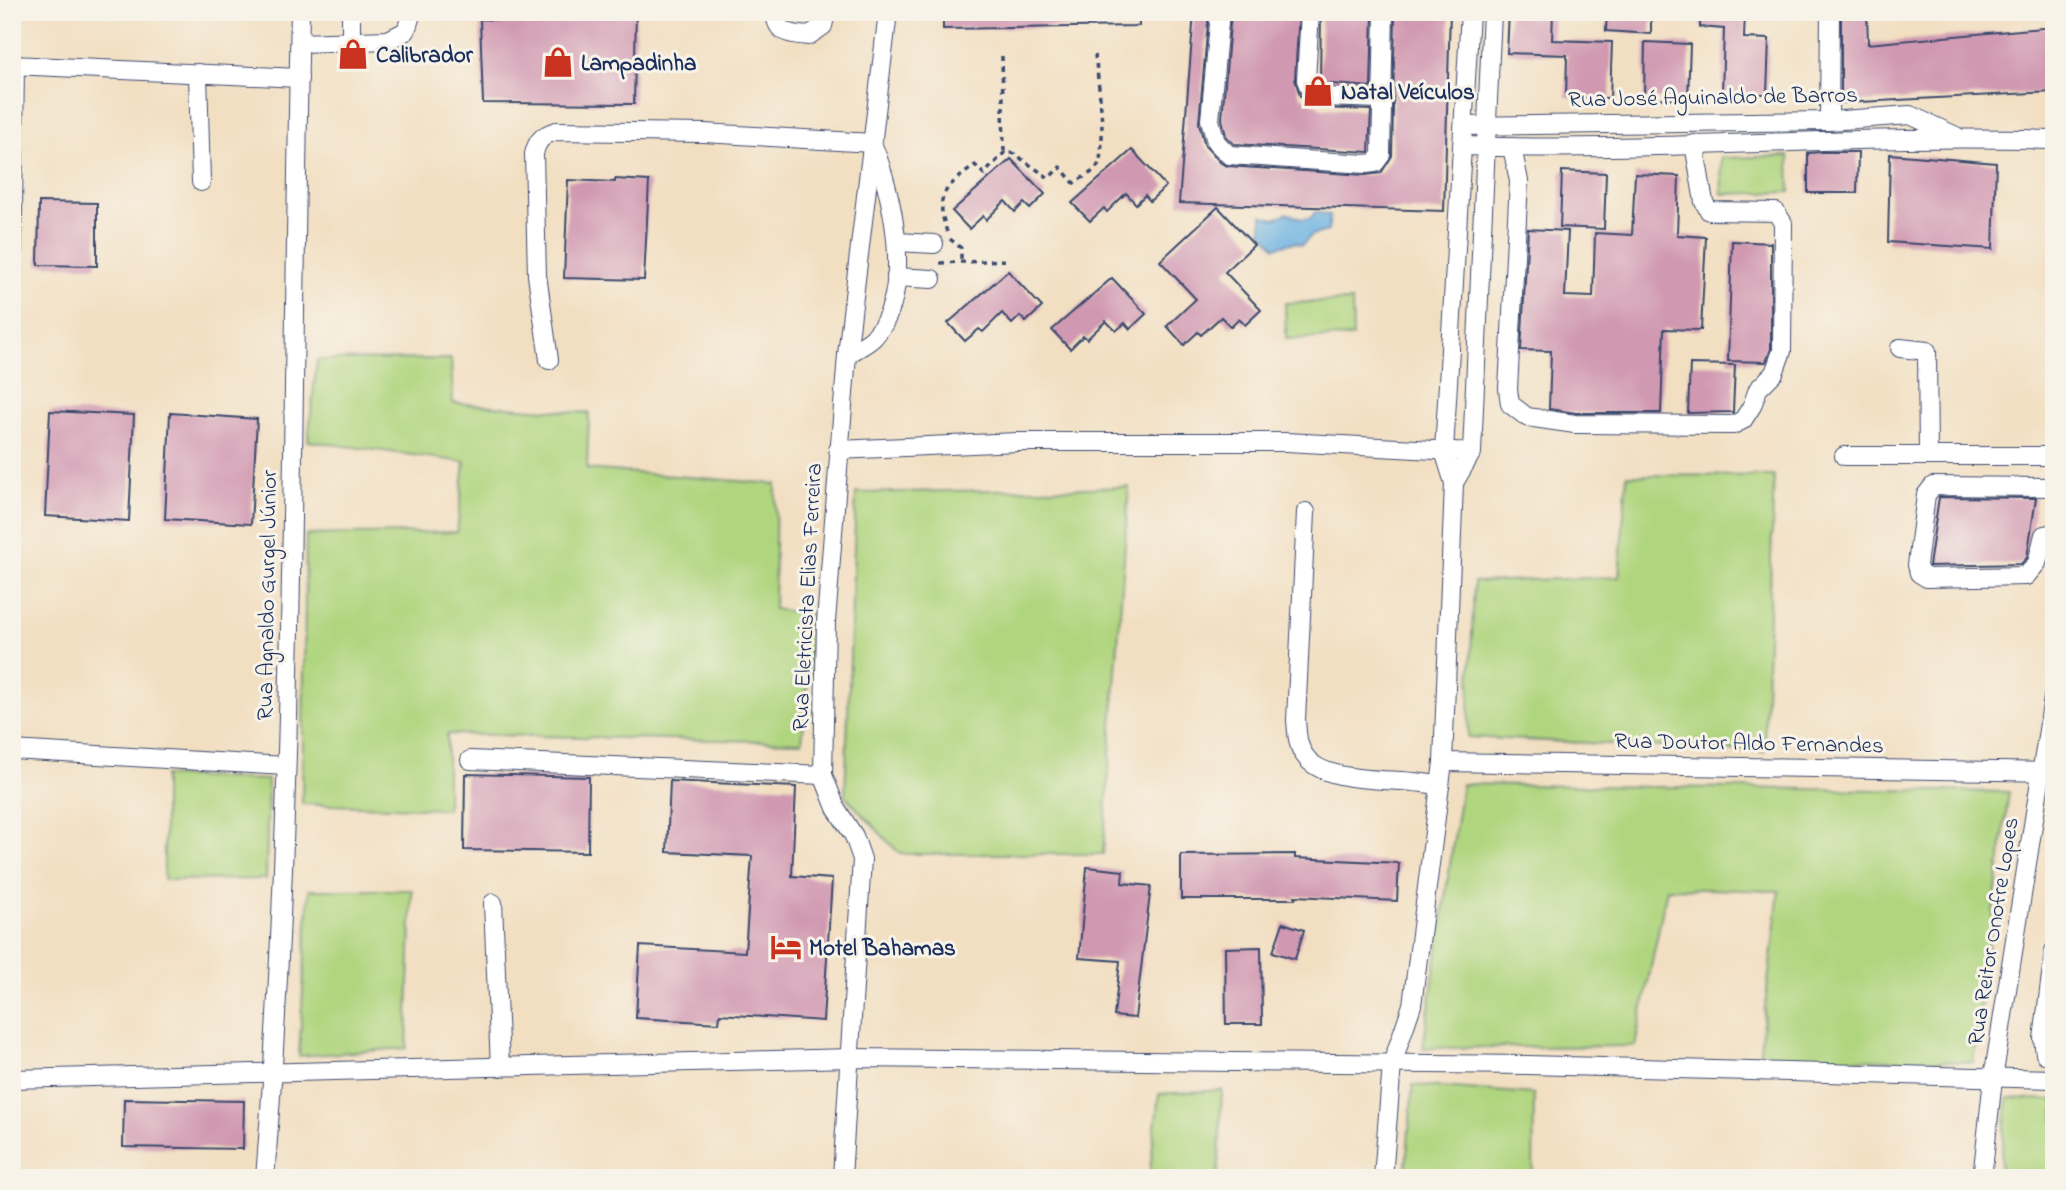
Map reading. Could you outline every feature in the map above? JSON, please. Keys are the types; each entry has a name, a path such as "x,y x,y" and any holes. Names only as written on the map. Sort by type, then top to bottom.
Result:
{"street":[{"name":"Rua Agnaldo Gurgel Júnior","path":"265,1178 273,1072 286,765 296,394 300,12"},
{"path":"351,12 351,41"},
{"path":"300,43 399,37 407,31 412,12"},
{"path":"775,12 777,26 782,30 808,36 823,26 826,12"},
{"name":"Rua Eletricista Elias Ferreira","path":"842,1178 862,859 823,775 826,622 847,355 888,12"},
{"path":"1220,12 1210,120 1216,142 1229,155 1375,163 1381,155 1384,12"},
{"path":"1310,12 1306,80 1311,92 1323,97 1381,99"},
{"path":"1383,1178 1392,1064 1412,1005 1443,762 1454,483 1444,451 1470,12"},
{"path":"1454,483 1472,452 1492,12"},
{"path":"1829,121 1830,12"},
{"path":"12,282 14,65 299,78"},
{"path":"198,73 201,182"},
{"name":"Rua José Aguinaldo de Barros","path":"1465,126 1829,121 1910,115 1956,136"},
{"path":"1795,121 1798,142"},
{"path":"548,360 537,275 534,154 536,144 544,135 556,131 704,134 873,144 893,207 897,242 896,277 885,318 874,338 847,355"},
{"name":"Rua José Aguinaldo de Barros","path":"1464,146 1798,142 1956,136 2054,140"},
{"path":"1512,147 1519,181 1508,389 1510,404 1527,417 1574,425 1733,425 1743,420 1758,389 1774,373 1782,351 1783,223 1776,212 1709,211 1703,202 1694,144"},
{"path":"897,242 934,244"},
{"path":"896,277 933,271"},
{"path":"1900,348 1927,351 1928,456"},
{"path":"838,450 1017,442 1286,442 1472,452"},
{"path":"1844,456 2054,456"},
{"path":"2054,487 1933,486 1926,495 1917,565 1919,573 1927,578 2025,576 2037,563 2044,535 2054,533"},
{"path":"1306,512 1296,720 1298,740 1304,756 1318,769 1339,776 1418,780 1440,786"},
{"name":"Rua Reitor Onofre Lopes","path":"1982,1178 1993,1079 2048,772 2054,692"},
{"path":"12,751 286,765"},
{"path":"470,760 823,775"},
{"name":"Rua Doutor Aldo Fernandes","path":"1443,762 2048,772"},
{"path":"493,903 499,1067"},
{"path":"2054,951 2043,1039 2045,1054 2054,1055"},
{"path":"12,1079 851,1058 1528,1065 2054,1079"}],"path":[{"path":"1004,153 1013,153 1049,178 1060,167 1074,183 1096,169 1100,156 1100,103 1095,55"},
{"path":"961,263 961,248 949,237 939,208 946,189 975,165 984,174 1004,153 1002,56"},
{"path":"933,271 961,263 1008,260"}],"green space":[{"path":"1789,156 1790,192 1722,194 1721,158"},
{"path":"1352,301 1353,337 1286,339 1285,303"},
{"path":"451,359 453,403 589,413 587,469 776,484 774,609 814,615 802,742 447,734 447,809 302,804 306,535 457,532 465,462 308,441 317,360"},
{"path":"1627,475 1774,476 1764,752 1468,737 1474,582 1619,577"},
{"path":"1129,487 1103,854 900,854 845,796 856,493"},
{"path":"164,776 268,780 266,879 164,880"},
{"path":"1462,784 2009,792 1973,1062 1759,1057 1779,891 1667,888 1635,1046 1423,1048"},
{"path":"309,890 412,890 407,1048 299,1056"},
{"path":"1413,1085 1534,1094 1533,1178 1405,1178"},
{"path":"1222,1090 1218,1178 1149,1178 1159,1094"},
{"path":"2008,1098 2054,1100 2054,1178 1999,1178"}],"water":[{"path":"1315,212 1330,215 1328,231 1312,235 1302,245 1295,242 1275,247 1262,232 1262,215 1275,219 1287,213 1302,219 1311,218"}],"building":[{"name":"Lampadinha","path":"515,12 636,12 634,104 483,103 480,19 515,21"},
{"path":"943,12 1139,12 1139,26 943,29"},
{"path":"1194,12 1209,12 1199,123 1205,146 1221,163 1228,166 1365,175 1381,173 1392,156 1395,12 1450,12 1444,211 1179,203"},
{"path":"1231,12 1299,12 1295,79 1300,96 1322,108 1371,110 1369,152 1234,144 1226,136 1222,119"},
{"path":"1321,12 1373,12 1371,87 1320,83"},
{"path":"1509,12 1553,12 1552,40 1612,42 1610,98 1566,97 1567,55 1507,53"},
{"path":"1607,12 1651,12 1651,34 1606,31"},
{"path":"1700,12 1745,12 1744,38 1769,39 1767,94 1722,93 1724,29 1700,27"},
{"path":"1841,12 1867,12 1868,44 2054,27 2054,92 1841,103"},
{"path":"1645,42 1690,44 1688,99 1644,98"},
{"path":"1132,150 1166,186 1150,201 1145,195 1136,204 1126,193 1107,212 1104,208 1090,221 1072,203"},
{"path":"1858,152 1857,193 1808,193 1808,153"},
{"path":"1890,154 1996,163 1993,249 1888,242"},
{"path":"1011,159 1045,194 1030,209 1024,203 1015,212 1005,201 986,220 983,216 969,229 952,211"},
{"path":"1562,171 1606,173 1604,229 1560,227"},
{"path":"1635,174 1679,176 1677,235 1706,237 1701,330 1664,329 1661,413 1576,413 1549,409 1551,351 1521,350 1528,229 1568,231 1565,296 1593,297 1595,233 1632,235"},
{"path":"615,179 649,181 644,280 564,278 568,180 615,182"},
{"path":"39,202 97,203 97,266 38,265"},
{"path":"1218,207 1254,245 1225,272 1261,310 1245,325 1239,319 1231,327 1221,317 1201,335 1198,332 1184,345 1167,326 1196,299 1160,261"},
{"path":"1732,241 1771,243 1771,349 1766,362 1728,361"},
{"path":"1008,271 1042,307 1026,322 1020,316 1012,324 1002,313 983,332 979,329 965,341 948,323"},
{"path":"1112,278 1146,314 1130,329 1125,323 1116,331 1106,321 1087,339 1083,336 1070,349 1052,330"},
{"path":"1690,364 1735,365 1733,412 1688,413"},
{"path":"50,411 134,415 129,521 45,516"},
{"path":"170,413 257,419 251,524 165,519"},
{"path":"1939,497 2036,498 2027,558 2021,564 1929,566"},
{"path":"465,774 589,777 588,852 464,850"},
{"path":"670,781 796,787 792,876 832,879 823,1021 720,1014 719,1023 636,1018 640,946 745,952 752,856 667,852"},
{"path":"1295,854 1295,858 1399,863 1397,901 1295,896 1295,899 1181,899 1181,855"},
{"path":"1087,867 1123,871 1122,883 1151,886 1135,1018 1114,1016 1120,961 1079,958"},
{"path":"1283,923 1304,930 1295,959 1273,952"},
{"path":"1261,947 1262,1024 1226,1024 1225,948"},
{"path":"124,1099 244,1101 243,1149 123,1147"}],"place":[{"name":"Calibrador","path":"353,54"},
{"name":"Lampadinha","path":"558,62"},
{"name":"Natal Veículos","path":"1318,91"},
{"name":"Motel Bahamas","path":"786,947"}]}
